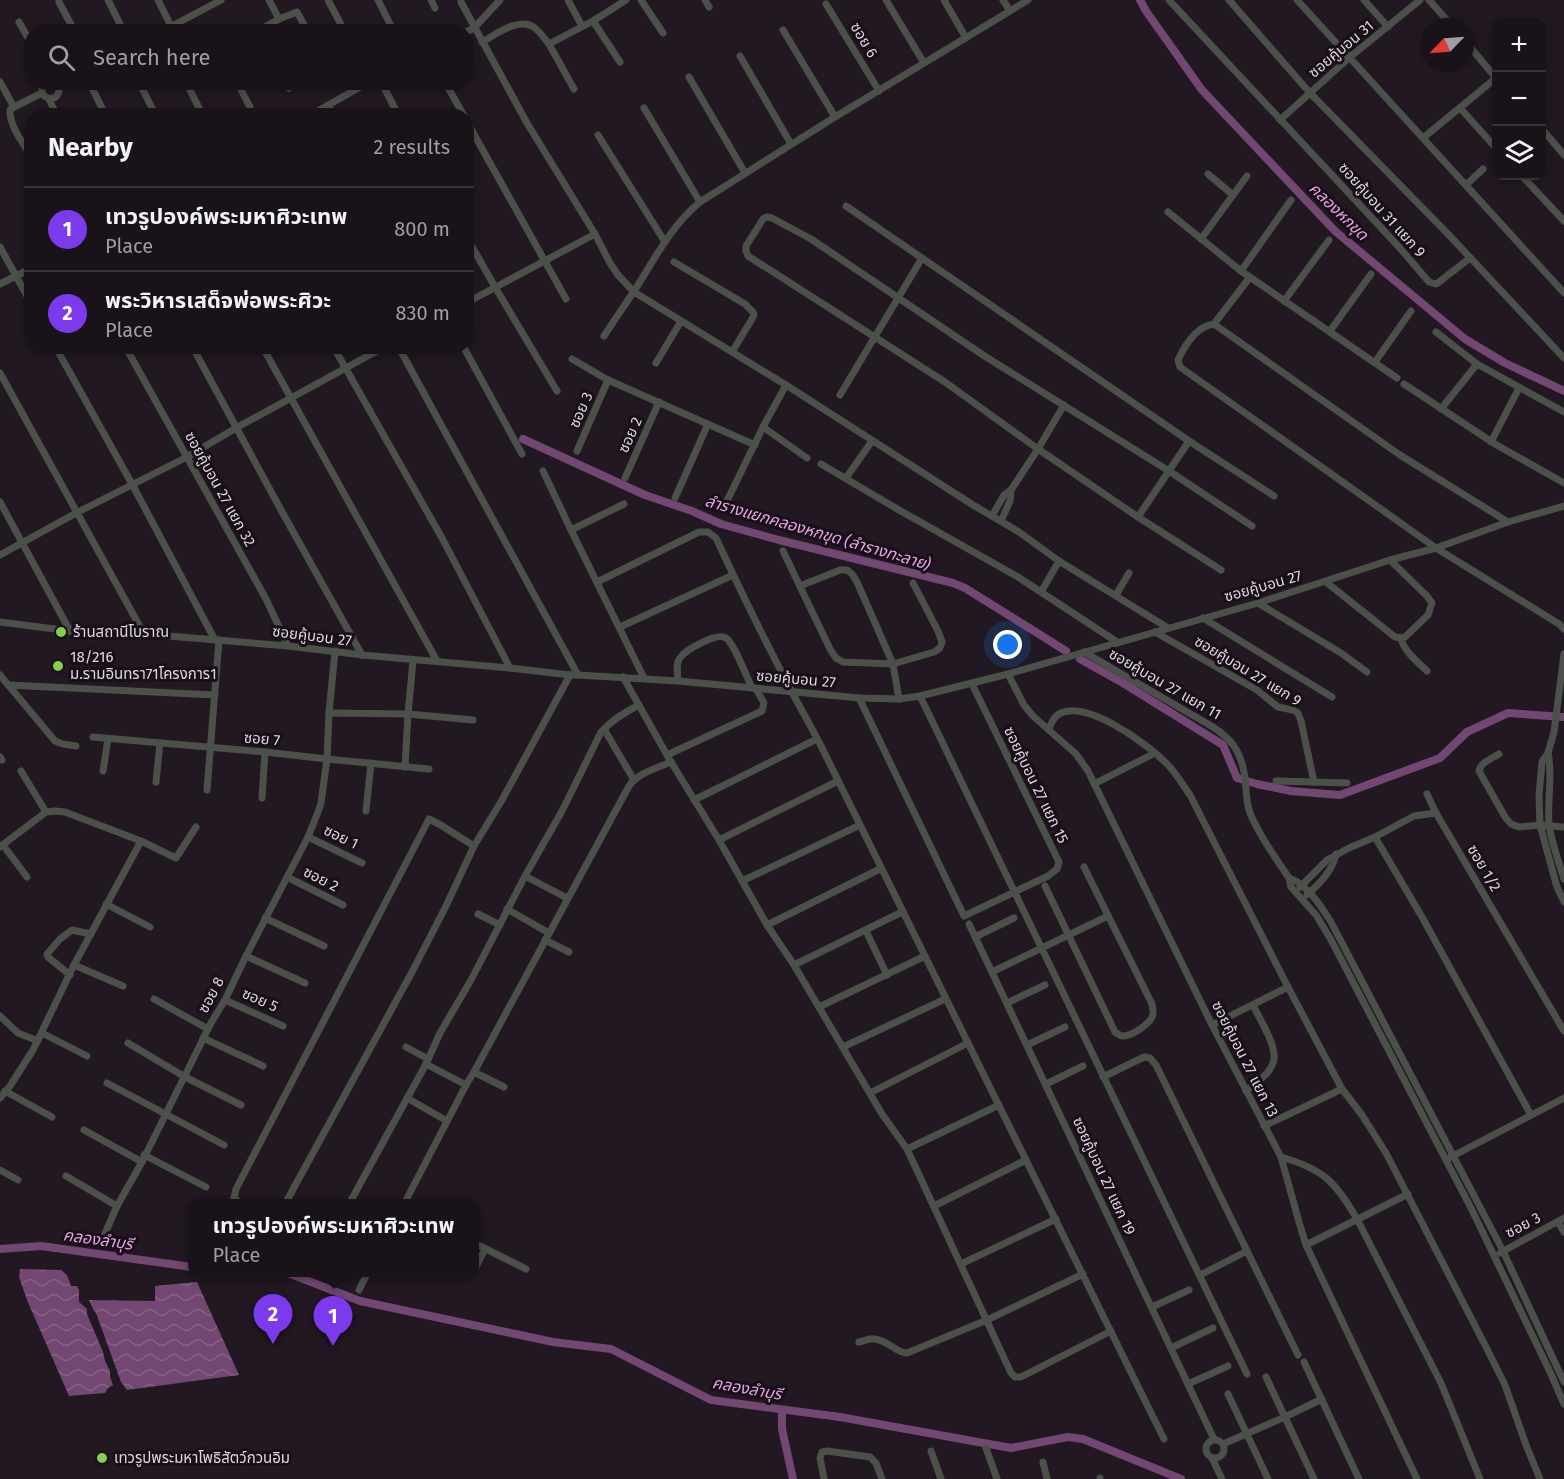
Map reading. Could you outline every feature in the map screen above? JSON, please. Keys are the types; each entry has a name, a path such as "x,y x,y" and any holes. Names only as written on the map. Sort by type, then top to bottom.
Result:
{"street":[{"path":"108,0 120,24"},
{"path":"158,0 170,24"},
{"path":"174,24 211,2 221,0"},
{"path":"269,0 279,19"},
{"path":"328,0 341,24"},
{"path":"378,0 390,24"},
{"path":"430,0 435,8"},
{"path":"500,0 474,28 527,123 618,275 634,292 786,385 1019,532 1059,561 1168,628"},
{"path":"568,0 582,26"},
{"path":"549,44 593,21 626,0"},
{"path":"641,0 663,33"},
{"path":"705,0 709,7"},
{"path":"886,0 924,63"},
{"path":"944,0 966,38"},
{"path":"1003,0 1010,11"},
{"path":"604,336 665,242 687,214 700,202 1028,0"},
{"name":"ซอยคู้บอน 31 แยก 9","path":"1169,0 1429,282 1432,284 1439,282 1470,258"},
{"path":"1229,0 1310,93 1449,235 1564,358"},
{"path":"1297,0 1564,293"},
{"path":"1364,0 1389,27"},
{"name":"ซอยคู้บอน 31","path":"1280,120 1350,57 1420,0"},
{"path":"1429,0 1445,18"},
{"path":"59,2 71,24"},
{"path":"461,2 472,24"},
{"name":"ซอย 6","path":"826,4 879,91"},
{"path":"270,24 297,12 304,24"},
{"path":"593,21 620,62"},
{"path":"19,22 24,31"},
{"path":"482,42 512,27 524,24 534,27 549,44 574,89"},
{"path":"783,30 835,117"},
{"path":"1474,51 1492,72"},
{"path":"740,56 791,144"},
{"path":"689,77 745,173"},
{"path":"0,82 14,107"},
{"path":"1423,138 1492,82"},
{"path":"50,99 58,95 59,90"},
{"path":"93,90 102,108"},
{"path":"143,90 152,108"},
{"path":"190,90 199,108"},
{"path":"241,90 250,107"},
{"path":"323,108 355,90"},
{"path":"385,90 395,108"},
{"path":"449,90 460,108"},
{"path":"24,143 10,117 10,110 42,93 50,99 54,108"},
{"path":"644,108 700,202"},
{"path":"1461,109 1492,143"},
{"path":"474,134 566,299"},
{"path":"1546,134 1564,155"},
{"path":"598,135 665,242"},
{"path":"1466,185 1483,169"},
{"path":"1208,174 1233,195"},
{"path":"1201,239 1247,176"},
{"path":"1526,180 1564,221"},
{"path":"1241,271 1291,200"},
{"path":"846,206 1189,441 1274,496"},
{"path":"1168,212 1241,271 1398,378"},
{"path":"1221,570 1038,449 945,382 748,256 746,246 763,219 767,216 811,239 986,357 1169,471 1252,526"},
{"path":"474,299 595,234"},
{"path":"1284,301 1329,240"},
{"path":"0,247 24,292"},
{"path":"474,250 557,391"},
{"path":"840,395 922,258"},
{"path":"674,262 745,304 753,312 752,319 732,352"},
{"path":"0,284 24,272"},
{"path":"1330,331 1371,274"},
{"path":"1214,324 1250,277"},
{"path":"1375,362 1411,310"},
{"path":"656,363 681,321"},
{"path":"1508,522 1400,455 1214,324 1207,325 1191,338 1181,352 1178,360 1180,367 1436,548 1564,629"},
{"path":"1436,332 1477,364 1564,412"},
{"path":"59,354 217,640 207,790"},
{"name":"ซอยคู้บอน 27 แยก 32","path":"129,354 266,599 288,646"},
{"path":"196,354 363,655"},
{"path":"266,354 437,661"},
{"path":"337,354 442,538 510,668"},
{"path":"0,555 78,512 187,457 372,354"},
{"path":"402,354 578,675"},
{"path":"467,354 522,454"},
{"path":"572,359 608,380 755,445"},
{"path":"1442,410 1477,364"},
{"path":"0,373 144,634"},
{"name":"ซอย 3","path":"578,451 608,380"},
{"path":"1404,384 1491,442 1564,483"},
{"path":"723,509 786,385"},
{"path":"1491,442 1519,388"},
{"name":"ซอย 2","path":"625,478 659,402"},
{"path":"992,516 1004,495 1011,490 1038,449 1064,405"},
{"path":"675,498 708,424"},
{"path":"763,428 807,458"},
{"path":"846,478 872,441"},
{"path":"1138,517 1189,441"},
{"path":"821,464 1018,577 1117,642"},
{"path":"543,471 644,678"},
{"path":"1001,521 1010,501 1011,490"},
{"path":"0,502 70,631"},
{"path":"571,530 624,504"},
{"name":"ซอยคู้บอน 27","path":"0,622 70,631 144,634 288,646 570,675 644,678 859,698 898,699 972,684 1258,603 1564,506"},
{"path":"597,582 699,532 708,531 716,538 1164,1438"},
{"path":"783,551 830,649 843,662 893,664 934,652 940,648 942,642 938,631 913,583"},
{"path":"1326,582 1395,637 1401,638 1409,634 1428,615 1432,603 1390,560"},
{"path":"1041,592 1059,561"},
{"path":"800,586 840,570 847,570 857,582 893,664 898,699"},
{"path":"1116,595 1130,573"},
{"path":"620,627 733,575"},
{"path":"1258,603 1341,653 1367,672"},
{"path":"1203,618 1332,697"},
{"name":"ซอยคู้บอน 27 แยก 9","path":"1155,632 1257,690 1278,707 1298,713 1314,782"},
{"path":"406,1199 629,786 634,780 669,758 758,714 764,708 764,703 732,644 726,638 719,636 711,638 681,656 677,664 678,681"},
{"path":"1401,638 1407,651 1427,671"},
{"name":"ซอย 8","path":"103,1238 117,1206 308,837 321,803 327,759 335,651"},
{"name":"ซอยคู้บอน 27 แยก 11","path":"1084,652 1231,740 1238,752 1244,772 1250,812 1287,875 1291,887 1316,915 1330,938 1449,1158"},
{"path":"1564,654 1554,732 1548,753 1542,762 1539,795 1540,825 1564,902"},
{"path":"405,767 413,660"},
{"name":"ซอยคู้บอน 27 แยก 13","path":"1008,674 1024,705 1033,716 1076,753 1094,784 1212,1025 1281,1157 1306,1245 1417,1479"},
{"path":"287,1199 412,972 474,846 502,800 570,675"},
{"path":"0,676 55,741 76,746"},
{"path":"623,678 767,925 794,965 882,1114 907,1149 1011,1373 1015,1377 1021,1377 1111,1331"},
{"name":"ซอยคู้บอน 27 แยก 15","path":"859,698 964,916 1054,872 1059,862 972,684"},
{"path":"8,685 215,695"},
{"path":"920,696 1247,1374"},
{"path":"351,1199 562,811 601,732 624,713 639,705"},
{"path":"1049,729 1058,714 1083,711 1104,720 1138,740 1167,764 1179,778 1190,795 1342,1089 1375,1134 1408,1194 1505,1385 1540,1479"},
{"path":"329,713 408,714 473,720"},
{"path":"604,729 634,780"},
{"name":"ซอย 7","path":"93,737 429,769"},
{"path":"103,771 108,739"},
{"path":"694,800 818,739"},
{"path":"156,782 160,743"},
{"path":"262,798 265,752"},
{"path":"1094,784 1155,753"},
{"path":"1548,753 1551,765 1549,826 1564,879"},
{"path":"1499,754 1484,763 1479,771 1511,824 1519,827 1540,825 1564,827"},
{"path":"366,811 371,763"},
{"path":"21,771 46,813"},
{"path":"719,840 838,781"},
{"path":"1276,781 1347,783"},
{"name":"ซอย 1/2","path":"1427,794 1564,1031"},
{"path":"27,877 2,846 46,813 65,812 177,857 196,827"},
{"path":"1296,892 1326,860 1336,854 1414,816 1436,813"},
{"path":"235,1199 236,1189 429,819 474,846"},
{"path":"742,881 860,825"},
{"name":"ซอย 1","path":"308,837 362,863"},
{"path":"1375,837 1531,1114"},
{"path":"0,1098 40,1037 74,965 141,841"},
{"path":"1302,900 1327,876 1334,866 1336,854"},
{"path":"1045,886 1115,1032 1120,1036 1125,1036 1142,1028 1150,1022 1154,1013 1152,1004 1084,867"},
{"path":"767,925 880,869"},
{"path":"1287,875 1309,893 1324,910 1334,927 1449,1158 1564,1404"},
{"path":"525,876 567,898"},
{"name":"ซอย 2","path":"287,877 343,905"},
{"path":"106,904 150,927"},
{"path":"507,909 568,952"},
{"path":"794,965 902,912"},
{"path":"478,914 500,925"},
{"path":"992,972 1108,916"},
{"path":"265,918 324,946"},
{"path":"975,937 1014,918"},
{"name":"ซอยคู้บอน 27 แยก 19","path":"969,924 1214,1439"},
{"path":"70,975 47,954 60,939 72,930 91,934"},
{"path":"866,931 887,975"},
{"path":"246,956 305,983"},
{"path":"819,1007 925,956"},
{"path":"74,965 123,986"},
{"path":"1007,1003 1045,984"},
{"path":"1212,1025 1288,987"},
{"path":"154,999 208,1029"},
{"path":"843,1047 945,999"},
{"name":"ซอย 5","path":"225,1000 284,1026"},
{"path":"1246,1091 1270,1069 1274,1059 1269,1038 1252,1005"},
{"path":"0,1016 18,1033 40,1037 87,1056"},
{"path":"1027,1046 1065,1027"},
{"path":"203,1038 263,1066"},
{"path":"128,1043 185,1077 241,1105"},
{"path":"870,1093 968,1043"},
{"path":"406,1047 466,1085"},
{"path":"1103,1077 1144,1058 1150,1058 1156,1065 1298,1355"},
{"path":"1046,1084 1083,1066"},
{"path":"474,1072 504,1087"},
{"path":"107,1083 224,1145"},
{"path":"1264,1126 1342,1089"},
{"path":"5,1091 52,1117"},
{"path":"407,1098 447,1121"},
{"path":"1449,1158 1564,1098"},
{"path":"907,1149 999,1105"},
{"path":"84,1130 206,1187"},
{"path":"1281,1157 1320,1172 1344,1196 1441,1383 1480,1479"},
{"path":"1449,1158 1503,1251 1564,1382"},
{"path":"934,1206 1026,1160"},
{"path":"0,1170 18,1180"},
{"path":"66,1176 117,1206"},
{"path":"1306,1245 1408,1194"},
{"path":"961,1264 1056,1219"},
{"path":"1561,1220 1564,1232"},
{"name":"ซอย 3","path":"1495,1255 1561,1220"},
{"path":"479,1246 526,1269"},
{"path":"479,1260 485,1249"},
{"path":"1200,1275 1247,1251"},
{"path":"859,1342 877,1339 907,1353 987,1320 1083,1274"},
{"path":"359,1290 366,1277"},
{"path":"1152,1307 1189,1290"},
{"path":"1171,1348 1212,1328"},
{"path":"1304,1362 1359,1479"},
{"path":"1188,1384 1228,1366"},
{"path":"1266,1377 1314,1479"},
{"path":"1228,1394 1268,1479"},
{"path":"1223,1444 1322,1399"},
{"path":"1212,1458 1222,1455 1224,1450 1219,1440 1214,1439 1208,1442 1205,1448 1222,1479"},
{"path":"986,1448 997,1479"},
{"path":"824,1479 820,1458 822,1452 827,1451 870,1457 876,1463 882,1479"},
{"path":"931,1451 941,1479"},
{"path":"1043,1461 1047,1479"}],"water":[{"path":"20,1269 61,1270 67,1275 71,1286 77,1286 79,1302 87,1309 110,1371 113,1385 105,1393 69,1396 27,1300 19,1277"},
{"path":"197,1282 239,1375 127,1390 121,1382 89,1300 155,1301 155,1286"}],"waterway":[{"name":"คลองหกขุด","path":"1140,0 1202,90 1335,231 1465,339 1505,363 1564,391"},
{"name":"ลำรางแยกคลองหกขุด (ลำรางทะลาย)","path":"523,439 645,495 692,511 721,524 953,583 965,588 1066,651"},
{"name":"ลำรางแยกคลองหกขุด (ลำรางทะลาย)","path":"1080,659 1223,745 1237,778 1291,791 1340,795 1440,758 1467,732 1508,713 1564,717"},
{"name":"คลองลำบุรี","path":"0,1249 41,1246 188,1266"},
{"name":"คลองลำบุรี","path":"298,1277 360,1301 553,1342 611,1349 711,1400 840,1417 1011,1448 1068,1437 1083,1439 1181,1479"},
{"path":"782,1410 782,1429 793,1479"}],"place":[{"name":"ร้านสถานีโบราณ","path":"61,632"},
{"name":"18/216 ม.รามอินทรา71โครงการ1","path":"58,666"},
{"name":"พระวิหารเสด็จพ่อพระศิวะ","path":"273,1344"},
{"name":"เทวรูปองค์พระมหาศิวะเทพ","path":"333,1346"},
{"name":"เทวรูปพระมหาโพธิสัตว์กวนอิม","path":"102,1458"}]}
